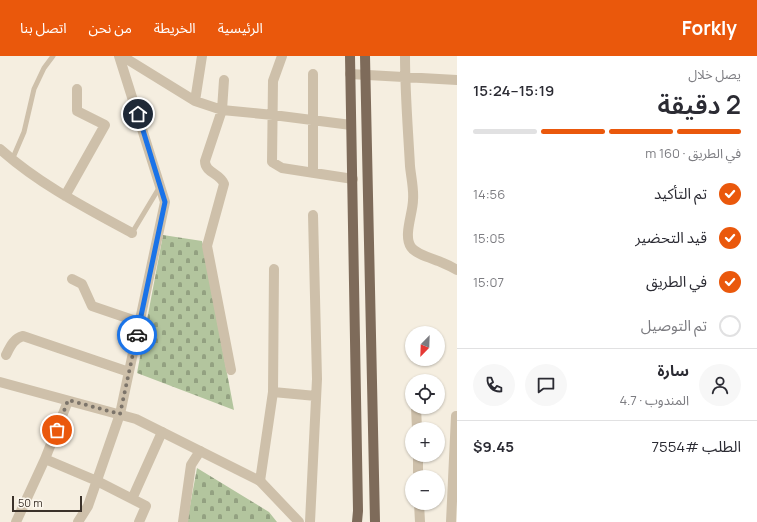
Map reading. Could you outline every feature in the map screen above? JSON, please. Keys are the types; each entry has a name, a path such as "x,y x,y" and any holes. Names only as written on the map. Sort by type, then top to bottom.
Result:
{"main road":[{"path":"350,56 357,522"},
{"path":"365,56 375,522"}],"street":[{"path":"121,56 194,101 222,110 273,114 351,125"},
{"path":"78,522 88,506 120,414 165,202 121,56"},
{"path":"194,101 202,56"},
{"path":"405,56 411,176 414,198 408,241 414,252 443,262 457,270"},
{"path":"279,57 273,81 272,162 282,168 353,179"},
{"path":"313,74 313,173"},
{"path":"350,74 457,80"},
{"path":"224,80 222,110 205,161 207,168 221,178 224,184 207,246 231,370"},
{"path":"65,196 105,125 76,111 77,89"},
{"path":"0,149 12,160 65,196 132,233"},
{"path":"310,522 316,396 313,215"},
{"path":"260,480 273,392 274,269"},
{"path":"72,279 82,284 92,306 140,322"},
{"path":"6,355 14,341 18,337 23,336 129,372"},
{"path":"0,382 136,419 260,480 299,522"},
{"path":"273,392 316,396"},
{"path":"16,522 45,460 68,400"},
{"path":"451,522 456,416"},
{"path":"132,499 162,432"},
{"path":"183,522 191,465 200,450"},
{"path":"45,460 97,481 146,506 139,522"},
{"path":"419,510 420,522"}],"lane":[{"path":"12,160 24,132 34,89 44,68 53,56"},
{"path":"132,233 160,186"}],"green space":[{"path":"163,235 202,241 234,410 137,373"},
{"path":"197,468 269,512 277,522 187,522"}],"way so far":[{"path":"57,430 68,400 120,414 137,335"}],"route":[{"path":"137,335 165,202 138,114"}]}
